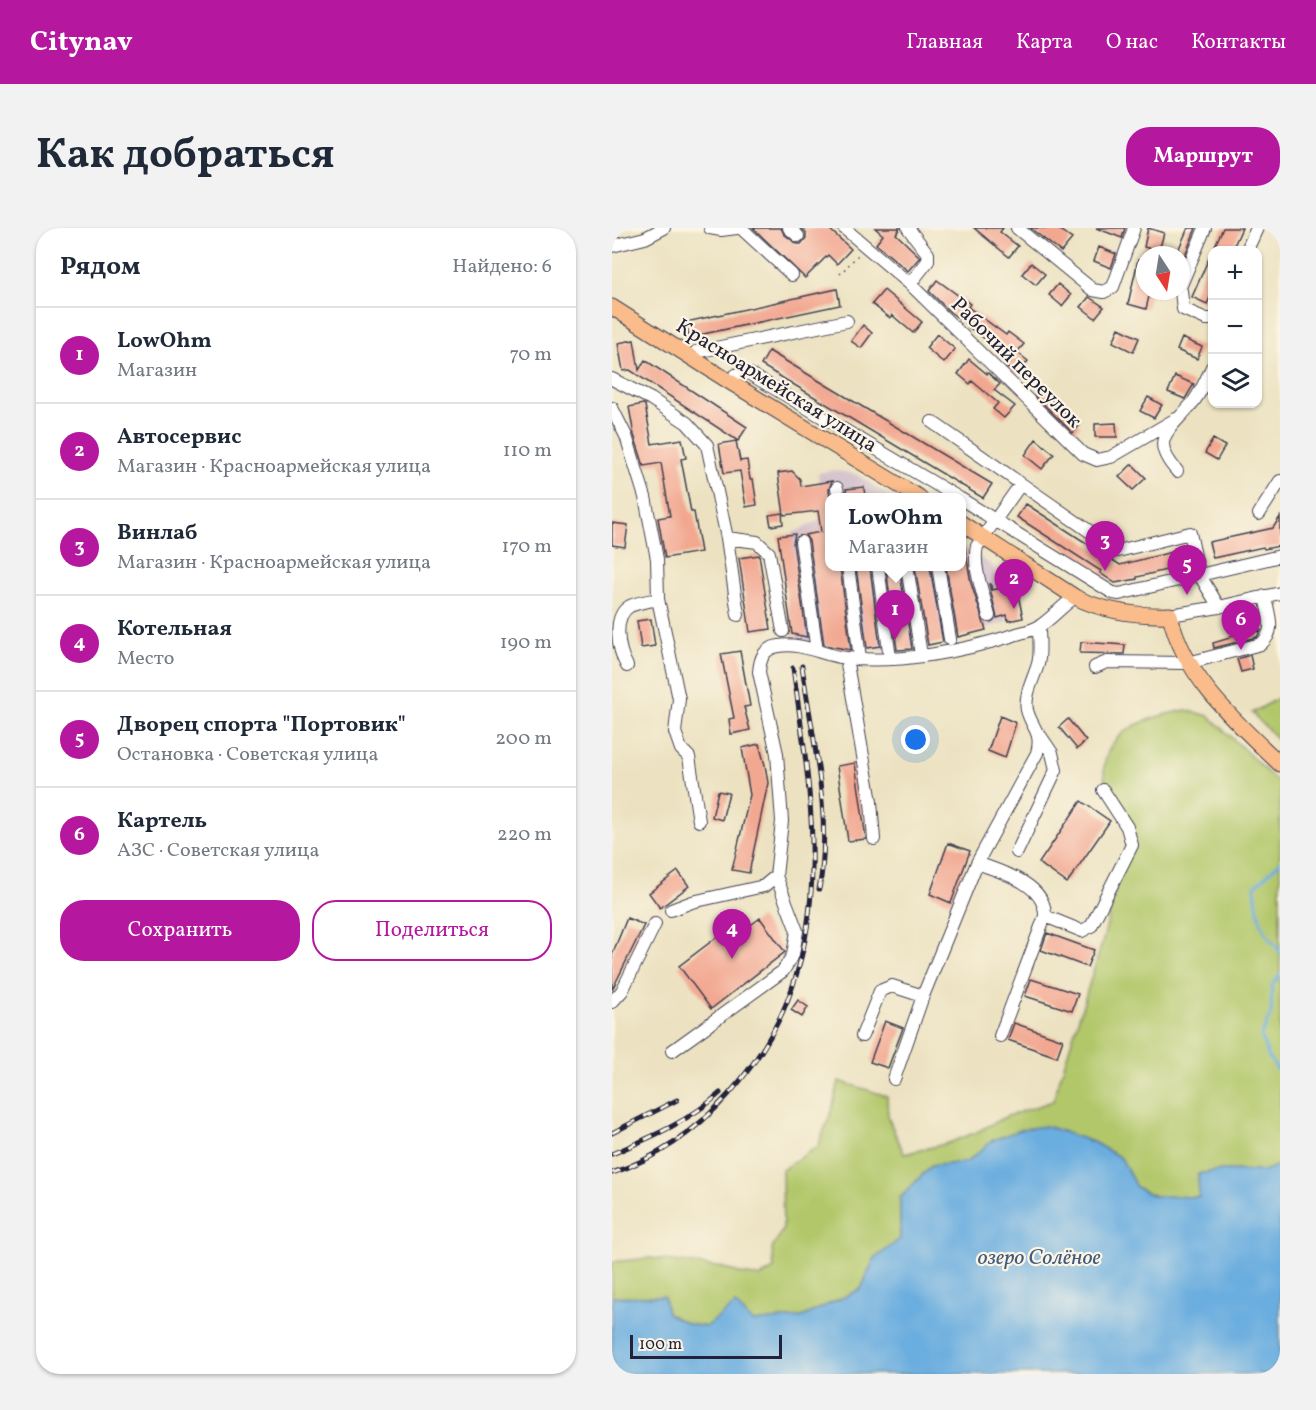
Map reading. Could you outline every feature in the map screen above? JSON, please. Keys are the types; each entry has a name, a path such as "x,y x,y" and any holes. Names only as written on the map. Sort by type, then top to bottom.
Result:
{"main road":[{"name":"Красноармейская улица","path":"612,307 910,493"},
{"path":"966,526 1091,605 1128,614 1170,615 1178,645 1203,686 1280,764"}],"street":[{"path":"612,246 645,238 666,228"},
{"path":"710,228 721,230 739,228 792,275"},
{"name":"Рабочий переулок","path":"844,228 910,284 1083,454 1097,460 1111,457 1176,419"},
{"path":"908,228 928,254 928,261 910,284"},
{"path":"1017,228 1093,290 1104,292 1113,287 1134,228"},
{"path":"1190,264 1205,228"},
{"path":"1249,246 1257,228"},
{"path":"1182,300 1183,309 1208,319"},
{"path":"691,357 696,352 847,321"},
{"path":"730,382 733,376 741,372 750,374 952,493"},
{"path":"1177,471 1166,459 1162,441 1176,419 1190,407 1208,374"},
{"path":"612,379 651,399 687,423 707,446 727,538 738,615"},
{"path":"612,408 626,436 645,497 657,559 658,599 679,699 675,732 681,749 689,757 699,821"},
{"path":"932,422 1118,551 1190,533 1199,574 1219,607"},
{"path":"1258,514 1280,481"},
{"path":"989,616 976,553 977,546 1020,485"},
{"path":"966,502 1113,593 1119,594 1280,556"},
{"path":"727,538 757,542 769,553 783,631"},
{"path":"801,542 817,651"},
{"path":"849,571 860,658"},
{"path":"879,571 890,659"},
{"path":"908,571 921,656"},
{"path":"939,571 950,639"},
{"path":"1170,615 1280,593"},
{"path":"1095,667 1107,662 1188,663 1261,644 1268,638 1271,629 1265,596"},
{"path":"672,1051 783,970 793,955 797,931 776,876 782,821 777,754 759,672 760,659 771,648 789,645 846,658 890,659 921,656 992,642 1039,627 1075,597"},
{"path":"627,666 618,651 616,628 619,616 628,606 658,599"},
{"path":"1017,852 1056,770 1052,753 1038,733 1027,709 1028,694 1038,662 1039,627"},
{"path":"846,658 871,802 873,839"},
{"path":"894,1079 923,996 977,862 1037,753 1040,745 1038,733"},
{"path":"1045,916 1082,930 1091,926 1132,845 1127,826 1103,790"},
{"path":"977,862 1009,875 1038,893 1045,905 1045,916 1000,1036"},
{"path":"671,910 693,902 764,885 776,876"},
{"path":"612,1002 622,991 655,924"},
{"path":"862,1036 880,991 892,986 923,996"}],"path":[{"path":"840,274 865,247"}],"shaded area":[{"path":"835,470 857,475 885,493 825,493 825,571 966,571 966,548 994,567 1007,622 914,648 889,651 832,647 796,640 784,537 823,519 818,473"}],"green space":[{"path":"1280,697 1280,742 1252,713"},
{"path":"1186,710 1209,716 1280,784 1280,1165 1263,1171 1222,1170 1198,1174 1200,1197 1155,1196 1136,1187 1121,1158 1093,1142 1046,1126 993,1140 967,1162 931,1166 900,1198 900,1240 874,1259 861,1289 802,1317 753,1322 735,1305 707,1327 688,1324 625,1296 612,1297 612,1262 651,1258 724,1268 760,1277 774,1269 772,1249 783,1229 782,1170 818,1146 832,1110 839,1081 887,1096 888,1117 904,1154 949,1143 977,1132 1005,1117 1053,1101 1103,940 1132,826 1113,798 1105,781 1105,764 1109,750 1117,738 1128,729 1156,717"}],"water":[{"name":"озеро Солёное","path":"1046,1126 1093,1142 1121,1158 1136,1187 1154,1196 1199,1197 1198,1174 1222,1170 1263,1171 1280,1165 1280,1374 612,1374 612,1297 664,1296 667,1313 688,1324 706,1327 735,1304 753,1322 802,1317 861,1289 874,1259 900,1239 900,1198 931,1166 967,1162 993,1140 1022,1129"}],"building":[{"path":"753,228 781,228 784,234 797,244 801,244 806,238 806,233 801,228 828,228 851,249 837,264 828,255 805,278"},
{"path":"875,228 900,228 896,234 920,257 908,271 876,244 883,235"},
{"path":"974,228 1003,228 1000,232 1018,246 1009,257"},
{"path":"1030,228 1057,228 1072,239 1061,252"},
{"path":"1096,228 1125,228 1122,238"},
{"path":"1148,228 1164,233 1160,246 1144,246"},
{"path":"1188,228 1196,228 1189,246 1180,246"},
{"path":"1223,228 1242,228 1234,246 1215,246"},
{"path":"1099,247 1116,254 1111,268 1094,261"},
{"path":"1208,260 1208,302 1207,304 1192,297"},
{"path":"1031,263 1045,274 1036,285 1022,274"},
{"path":"1136,269 1136,300 1148,300 1146,309 1128,304"},
{"path":"937,280 970,304 968,307 1006,335 1008,332 1024,344 1012,358 968,327 929,291"},
{"path":"1058,284 1071,295 1062,306 1049,295"},
{"path":"837,289 840,305 689,337 686,322"},
{"path":"884,290 922,322 913,333 892,315 890,318 872,304"},
{"path":"1089,297 1104,307 1095,318 1081,307"},
{"path":"863,325 872,333 861,348 851,341"},
{"path":"1119,328 1139,338 1133,352 1113,342"},
{"path":"937,334 955,349 944,363 926,348"},
{"path":"1182,338 1202,347 1197,359 1177,350"},
{"path":"634,340 639,370 645,360 747,427 738,441 630,370 623,371 618,343"},
{"path":"769,351 992,484 983,498 761,365"},
{"path":"1018,353 1028,361 1017,375 1006,367"},
{"path":"969,359 1000,384 994,390 1015,406 1004,418 993,409 998,403 972,381 970,384 958,374"},
{"path":"1175,376 1194,384 1185,399 1168,392"},
{"path":"1042,387 1055,397 1051,401 1080,425 1073,433 1035,396"},
{"path":"1148,397 1162,405 1154,418 1140,411"},
{"path":"643,404 652,444 682,439 686,458 681,459 701,552 665,558 658,518 670,516 661,463 644,466 634,435 629,407"},
{"path":"1116,423 1117,437 1095,437 1095,424"},
{"path":"1036,439 1054,454 1042,469 1025,455"},
{"path":"1213,439 1225,446 1217,460 1205,453"},
{"path":"736,441 740,461 747,460 757,505 746,507 740,471 724,473 719,444"},
{"path":"1132,464 1146,478 1133,490 1119,477"},
{"path":"792,471 800,479 801,486 832,481 829,493 825,493 825,571 841,571 851,650 824,645 809,541 805,535 821,532 818,511 784,515 778,473"},
{"path":"864,487 865,493 846,493 846,489"},
{"path":"1026,504 1120,565 1184,549 1187,565 1115,583 1100,573 1101,571 1017,517"},
{"path":"782,513 783,524 771,526 769,515"},
{"path":"1280,517 1280,546 1264,549 1263,547 1213,558 1209,542 1273,528"},
{"path":"612,523 628,525 625,547 612,545"},
{"path":"795,534 793,543 807,637 792,634 778,536"},
{"path":"759,555 771,629 750,632 739,558"},
{"path":"966,555 971,583 986,630 958,637 947,571 966,571"},
{"path":"857,571 871,571 880,646 867,648"},
{"path":"887,571 900,571 912,649 897,650"},
{"path":"916,571 931,571 943,642 928,645"},
{"path":"989,584 992,590 1016,585 1023,618 1008,621 1007,615 997,618"},
{"path":"651,619 655,646 641,648 637,621"},
{"path":"1261,630 1257,637 1214,648 1213,643 1230,638 1230,636"},
{"path":"1081,642 1125,645 1124,654 1080,653"},
{"path":"740,651 750,706 744,707 750,730 731,734 729,719 734,718 721,654"},
{"path":"1250,655 1253,669 1241,672 1237,659"},
{"path":"1000,716 1016,723 1005,758 988,751"},
{"path":"1068,719 1086,741 1077,749 1059,727"},
{"path":"759,744 768,783 749,873 732,870 750,795 742,748"},
{"path":"855,763 866,839 848,841 837,766"},
{"path":"718,791 729,793 722,820 712,817"},
{"path":"1081,801 1110,821 1067,883 1039,863"},
{"path":"948,843 970,851 951,903 930,894"},
{"path":"678,871 689,886 660,908 649,893"},
{"path":"627,918 644,925 612,990 612,955"},
{"path":"760,918 785,952 711,1009 679,966 721,934 727,943"},
{"path":"1047,933 1094,950 1087,967 1041,950"},
{"path":"1031,979 1078,994 1072,1011 1025,996"},
{"path":"798,1000 808,1007 802,1017 791,1010"},
{"path":"885,1021 903,1028 888,1068 870,1062"},
{"path":"1014,1023 1063,1040 1057,1057 1008,1040"}],"waterway":[{"path":"1280,862 1255,886 1261,923 1280,953"},
{"path":"1280,974 1272,986 1271,1014 1261,1036 1269,1058 1280,1073"}],"railway":[{"path":"802,666 822,807 823,863 819,889"},
{"path":"612,1173 645,1160 675,1142 716,1108 764,1047 789,997 804,945 811,892 812,837 808,782 793,668"},
{"path":"612,1154 682,1120 720,1093"},
{"path":"612,1133 677,1100"}],"place":[{"name":"Винлаб","path":"1105,571"},
{"name":"Дворец спорта \"Портовик\"","path":"1187,595"},
{"name":"Автосервис","path":"1014,609"},
{"name":"LowOhm","path":"895,640"},
{"name":"Картель","path":"1241,650"},
{"name":"Котельная","path":"732,959"}]}
